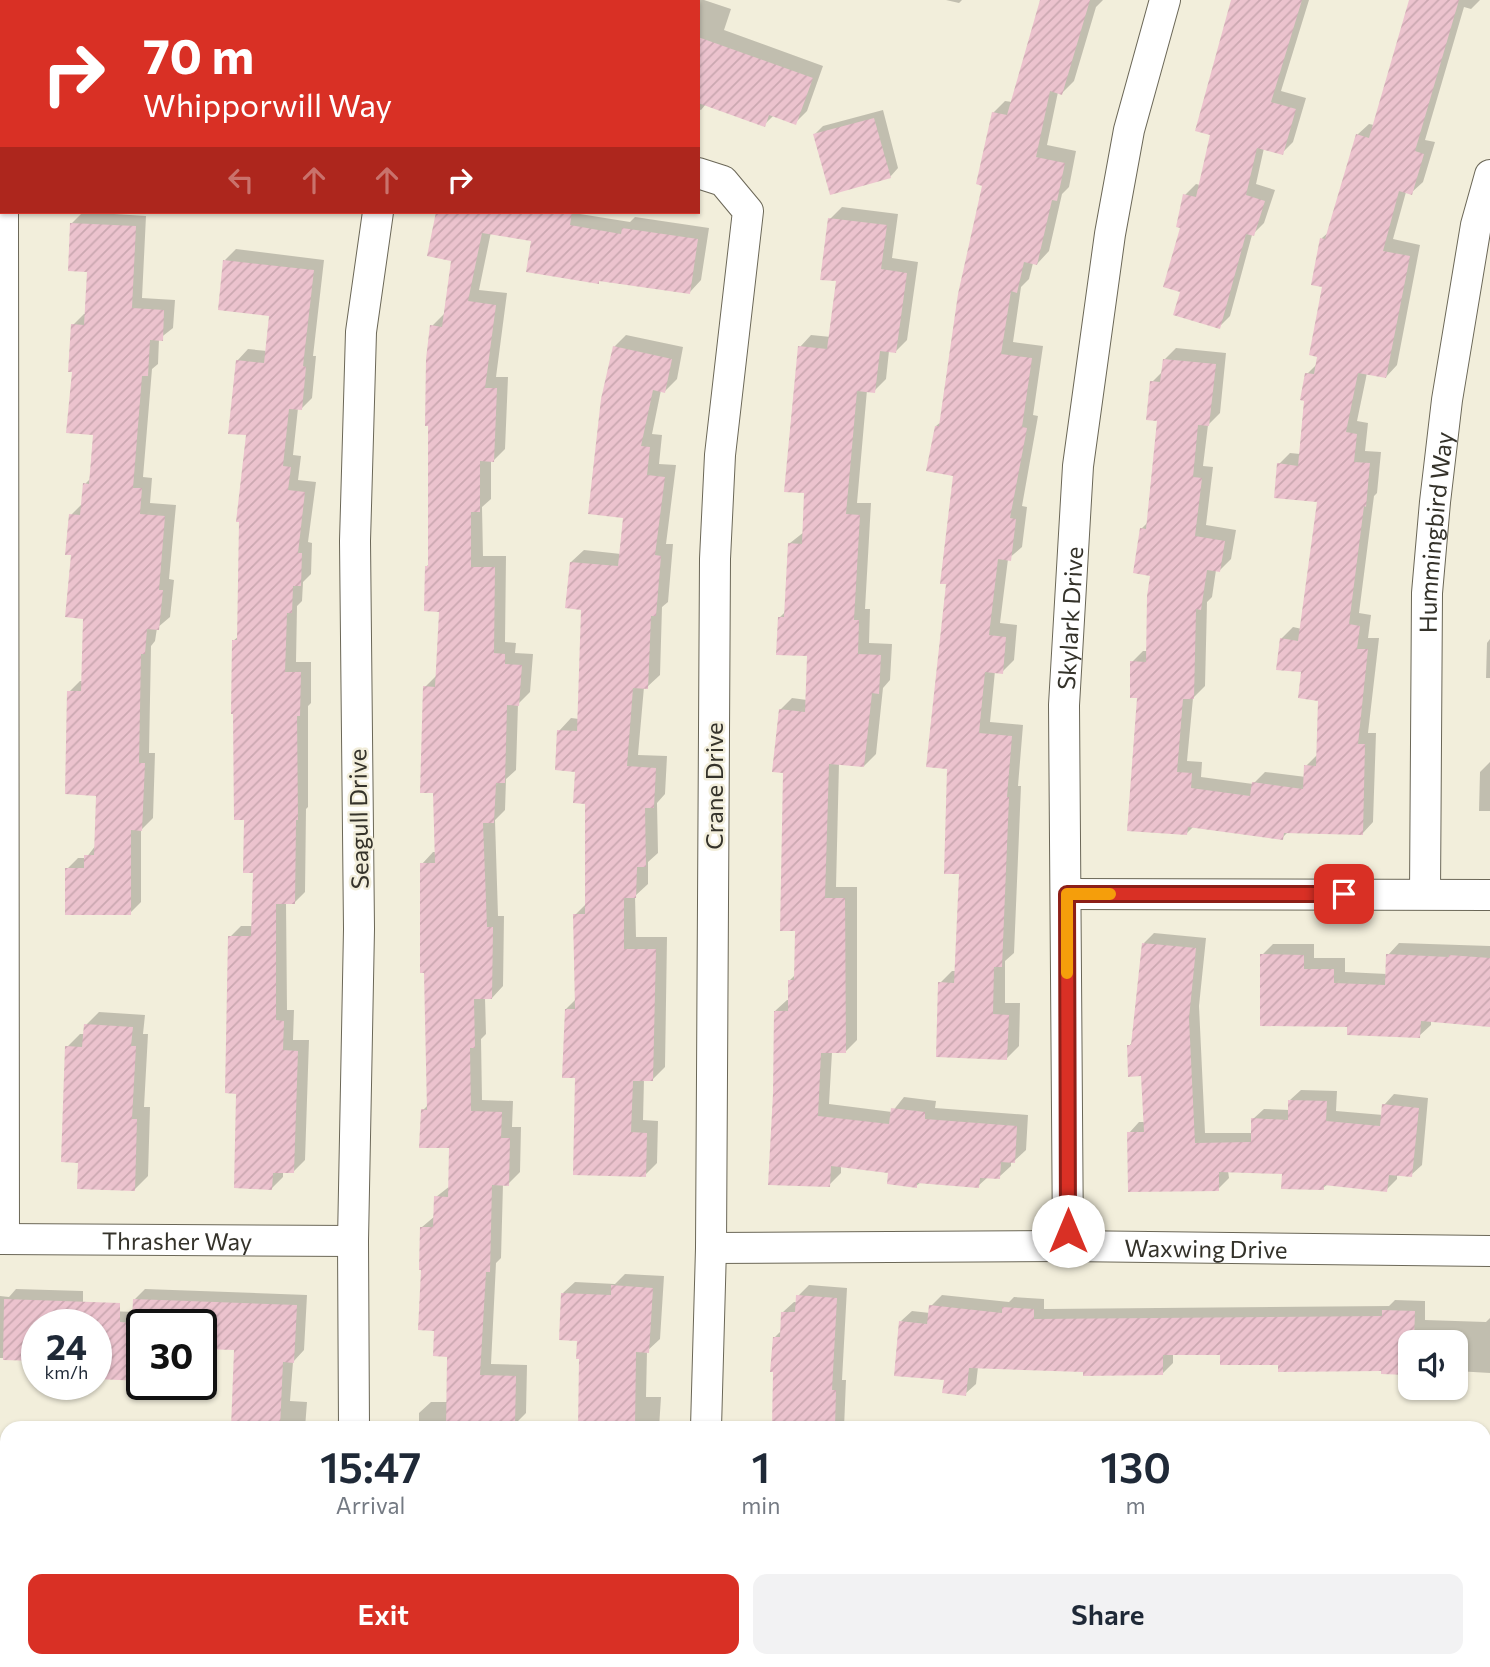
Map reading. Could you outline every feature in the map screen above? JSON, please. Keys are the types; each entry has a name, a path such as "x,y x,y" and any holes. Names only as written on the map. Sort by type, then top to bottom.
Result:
{"street":[{"name":"Skylark Drive","path":"1068,1246 1064,705 1078,467 1110,234 1126,143 1165,0"},
{"name":"Crane Drive","path":"700,174 723,181 748,211 720,455 715,559 711,1248 706,1421"},
{"name":"Hummingbird Way","path":"1425,894 1427,593 1434,515 1447,400 1476,225 1490,174"},
{"path":"2,1239 3,214"},
{"name":"Seagull Drive","path":"354,1421 353,1241 359,929 355,541 362,332 378,214"},
{"path":"1067,894 1490,895"},
{"name":"Thrasher Way","path":"2,1239 353,1241"},
{"name":"Waxwing Drive","path":"711,1248 1068,1246 1490,1251"}],"building":[{"path":"1040,0 1090,0 1062,95 1050,91 1036,157 1065,163 1057,201 1052,200 1037,265 1024,262 1017,293 1011,291 1001,354 1032,358 1022,427 1027,428 1010,518 1016,519 1011,561 998,559 989,635 1006,637 1003,674 985,672 979,733 1012,736 1007,797 1002,967 994,967 993,1014 1009,1015 1007,1060 936,1057 938,982 954,983 959,874 944,874 947,769 926,767 946,584 940,584 953,476 926,471 935,426 939,426 958,294 982,186 976,184 992,112 1007,115"},
{"path":"1231,0 1302,0 1271,102 1296,109 1283,155 1257,148 1246,195 1265,201 1254,236 1246,234 1220,329 1173,315 1180,292 1163,287 1180,228 1176,227 1183,194 1196,197 1210,135 1195,131"},
{"path":"1409,0 1459,0 1415,151 1424,154 1412,195 1399,191 1383,251 1410,256 1386,378 1358,373 1346,432 1357,434 1354,462 1370,463 1349,624 1360,626 1357,649 1368,649 1358,744 1365,744 1363,835 1284,833 1283,840 1188,827 1187,835 1127,831 1137,698 1130,698 1130,661 1146,662 1150,576 1133,573 1140,528 1146,529 1157,421 1146,420 1150,381 1160,382 1163,359 1216,364 1209,426 1198,425 1193,477 1202,478 1195,536 1225,541 1220,572 1207,570 1201,610 1196,609 1194,699 1183,699 1177,772 1192,773 1191,788 1250,796 1252,782 1303,789 1304,765 1316,766 1318,701 1298,698 1301,672 1276,670 1280,638 1298,641 1317,502 1274,498 1277,463 1298,466 1304,401 1300,400 1305,373 1314,374 1317,357 1309,355 1322,287 1311,285 1320,238 1325,239 1356,134 1369,138"},
{"path":"700,38 813,78 796,125 769,115 765,127 700,104"},
{"path":"874,118 891,178 830,195 813,134"},
{"path":"436,214 572,214 570,225 621,234 622,228 698,239 690,294 599,281 599,284 526,272 531,241 482,233 468,301 496,305 485,388 497,388 494,462 480,461 480,512 471,512 471,567 495,567 494,653 505,654 505,664 522,665 519,706 507,705 505,783 496,783 494,823 483,823 487,927 493,927 492,999 474,999 475,1048 470,1048 471,1111 502,1112 501,1138 510,1138 509,1186 492,1185 490,1272 486,1272 480,1375 516,1376 515,1421 446,1421 447,1357 433,1356 434,1331 418,1330 420,1227 433,1227 434,1196 448,1197 449,1148 419,1148 421,1109 427,1110 424,973 420,973 420,863 435,863 433,793 420,793 423,686 435,687 439,612 424,611 425,566 428,566 426,359 430,325 442,327 451,261 427,256"},
{"path":"828,218 887,225 881,269 907,273 896,353 880,351 875,393 857,391 846,514 860,515 854,620 859,620 858,654 881,655 879,694 872,693 864,767 829,764 825,898 845,898 846,1053 821,1053 818,1116 889,1124 891,1108 925,1112 925,1119 1017,1126 1015,1163 1001,1162 1000,1179 980,1178 979,1188 917,1183 917,1188 887,1184 888,1173 831,1166 830,1187 768,1185 774,1011 788,1011 788,980 794,980 795,931 780,931 783,773 772,772 779,709 805,712 807,656 776,655 778,617 784,617 788,543 802,544 804,493 784,492 798,346 827,349 836,281 820,280"},
{"path":"70,223 136,226 132,308 164,310 163,341 150,340 148,376 142,376 133,488 142,488 140,514 165,516 159,590 163,590 159,630 147,629 145,654 141,654 139,763 145,763 142,831 131,830 131,915 65,915 65,868 84,868 84,855 94,855 96,796 65,794 67,691 81,691 83,619 65,617 71,555 65,555 69,514 80,515 83,483 89,484 93,435 66,433 72,372 68,372 71,324 84,325 87,272 68,271"},
{"path":"223,260 314,270 303,366 306,367 302,410 289,409 283,466 291,467 288,490 305,492 298,553 302,553 301,586 293,586 292,613 287,613 285,672 301,672 300,716 297,716 298,820 295,904 276,904 276,1020 284,1021 283,1050 298,1051 294,1173 273,1173 272,1190 234,1188 236,1094 225,1093 228,936 251,936 253,873 243,873 244,820 234,820 231,714 232,640 237,640 239,522 236,522 246,435 228,434 236,360 264,363 269,316 218,310"},
{"path":"613,346 672,359 665,393 653,390 641,446 650,447 647,475 665,477 655,555 661,556 656,616 651,616 648,689 633,688 627,766 656,768 654,808 645,808 646,867 637,867 636,898 624,898 624,949 656,949 653,1081 633,1081 631,1132 647,1133 646,1177 573,1175 575,1078 562,1078 565,1009 575,1009 573,914 585,914 585,804 573,803 575,772 555,770 557,730 577,731 581,610 565,608 570,562 618,566 623,518 588,514 601,399"},
{"path":"1142,943 1196,948 1189,1018 1195,1143 1251,1142 1251,1118 1288,1120 1288,1100 1327,1101 1326,1121 1380,1126 1382,1104 1419,1108 1412,1177 1389,1175 1387,1192 1324,1185 1324,1190 1281,1189 1282,1174 1219,1172 1219,1191 1128,1192 1127,1132 1144,1132 1141,1076 1128,1077 1127,1045 1131,1045"},
{"path":"1260,954 1304,955 1304,969 1334,969 1334,983 1385,985 1386,954 1490,958 1490,1027 1421,1021 1420,1038 1347,1035 1347,1027 1260,1026"},
{"path":"84,1024 133,1027 131,1046 136,1046 132,1119 137,1119 135,1191 77,1189 78,1163 61,1162 65,1046 82,1047"},
{"path":"611,1285 653,1288 649,1353 636,1352 635,1421 578,1421 577,1341 559,1340 561,1293 611,1295"},
{"path":"796,1295 837,1298 832,1390 836,1390 835,1421 772,1421 773,1372 770,1372 773,1337 780,1337 781,1312 795,1312"},
{"path":"4,1299 120,1303 120,1322 126,1322 126,1380 112,1380 112,1309 21,1309 21,1361 3,1360"},
{"path":"133,1299 297,1305 294,1363 283,1362 280,1421 231,1421 234,1350 217,1349 217,1309 133,1309"},
{"path":"929,1305 1002,1313 1002,1307 1034,1309 1034,1319 1382,1316 1382,1310 1415,1311 1414,1330 1398,1330 1398,1375 1381,1374 1381,1371 1278,1372 1278,1365 1220,1365 1220,1355 1163,1355 1163,1375 1083,1376 1083,1372 969,1368 966,1396 942,1393 944,1380 894,1376 899,1321 927,1324"}],"slow traffic":[{"path":"1067,973 1067,894 1110,894"}],"route":[{"path":"1068,1231 1067,894 1344,894"}]}
